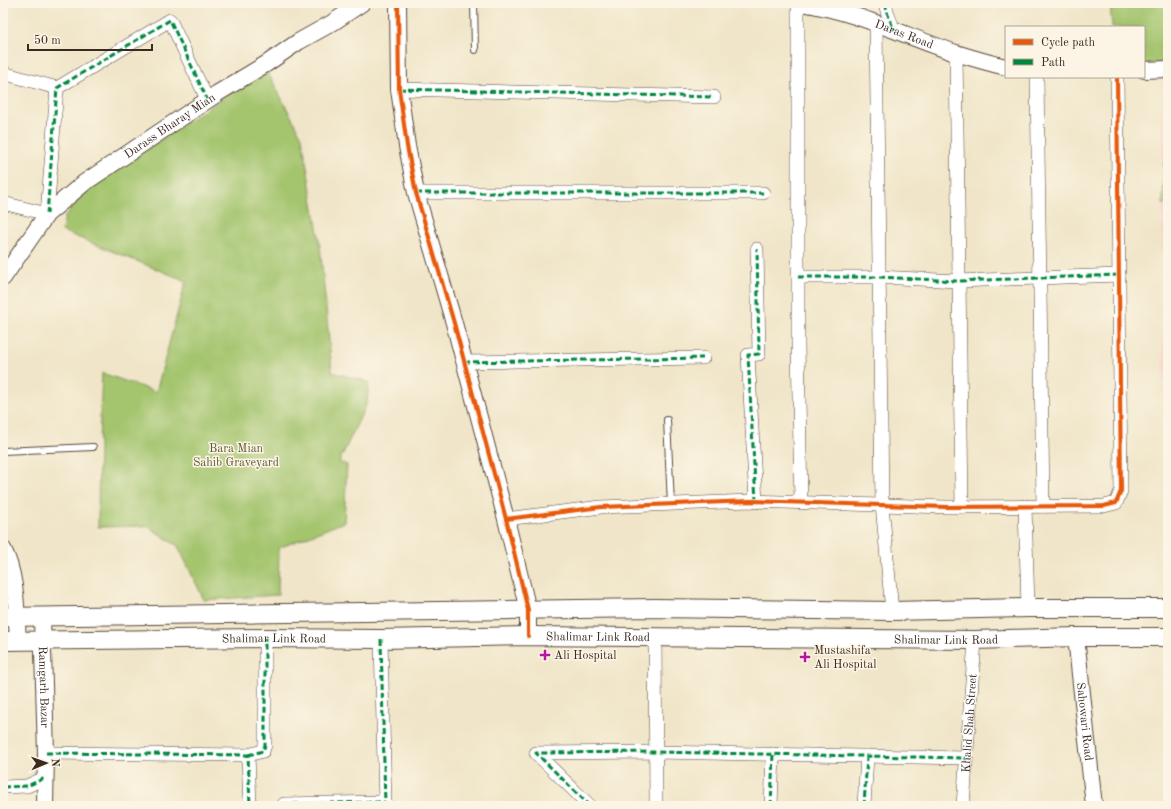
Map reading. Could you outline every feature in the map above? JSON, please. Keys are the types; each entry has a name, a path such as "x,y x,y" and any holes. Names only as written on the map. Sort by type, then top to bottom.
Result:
{"main road":[{"name":"Shalimar Link Road","path":"10,617 655,608 892,610 1168,608"},
{"name":"Shalimar Link Road","path":"10,641 265,638 381,639 528,636 975,640 1168,636"}],"street":[{"name":"Darass Bharay Mian","path":"3,278 47,214 84,183 208,100 362,3"},
{"path":"398,3 399,89 406,146 416,194 454,323 506,519 528,610 528,636"},
{"path":"798,3 798,345 802,503"},
{"name":"Daras Road","path":"802,3 819,5 894,30 956,53 1005,67"},
{"path":"885,3 894,30"},
{"path":"3,74 57,88 170,20 208,100"},
{"path":"876,24 882,505 892,610"},
{"path":"956,53 962,507"},
{"path":"1145,70 1168,69"},
{"path":"1037,78 1043,506"},
{"path":"506,519 601,507 671,504 756,502 962,507 1104,506 1116,503 1122,491 1117,78"},
{"path":"3,203 47,214 57,88"},
{"path":"399,89 714,97"},
{"path":"416,194 763,193"},
{"path":"756,502 748,355 759,354 757,249"},
{"path":"798,277 879,277 958,281 1119,275"},
{"path":"464,362 703,358"},
{"path":"1026,506 1028,608"},
{"path":"3,549 9,560 15,594 10,617 10,641"},
{"name":"Ramgarh Bazar","path":"42,617 46,753 45,806"},
{"path":"655,636 656,806"},
{"name":"Sahowari Road","path":"1076,637 1094,806"},
{"path":"46,753 248,755 263,751 265,745 265,638"},
{"path":"284,804 384,804 381,639"},
{"name":"Khalid Shah Street","path":"963,806 975,640"},
{"path":"590,806 536,753 656,752 966,758"},
{"path":"771,806 773,754"},
{"path":"248,755 250,806"},
{"path":"864,806 867,756"},
{"path":"3,787 27,786 45,778"}],"lane":[{"path":"474,3 475,50"},
{"path":"667,420 671,504"},
{"path":"3,451 93,447"}],"shaded area":[{"path":"1163,75 1168,75 1168,595 1166,595 1162,233"}],"green space":[{"path":"1110,3 1168,3 1168,62 1145,64 1145,26 1112,26"},
{"name":"Bara Mian Sahib Graveyard","path":"266,69 302,137 320,245 332,372 369,382 367,403 339,462 347,465 344,522 279,548 278,595 204,600 178,546 147,526 98,527 102,373 156,392 186,281 62,231 65,216 89,188"},
{"path":"1164,162 1168,162 1168,204 1163,204"}],"marked path":[{"path":"885,3 894,30"},
{"path":"47,214 57,88 170,20 207,99"},
{"path":"399,89 714,97"},
{"path":"416,193 763,193"},
{"path":"756,502 748,355 759,354 757,249"},
{"path":"798,277 879,277 958,281 1119,275"},
{"path":"464,362 703,358"},
{"path":"248,755 263,751 265,745 265,638"},
{"path":"381,639 385,806"},
{"path":"590,806 536,753 656,752 966,758"},
{"path":"46,753 248,755 250,806"},
{"path":"771,806 773,754"},
{"path":"864,806 867,756"},
{"path":"3,787 27,786 45,778"},
{"path":"284,804 384,802"}],"cycle path":[{"path":"398,3 399,89 407,146 416,193 454,323 506,519 528,610 528,636"},
{"path":"506,519 601,507 750,501 946,507 1104,506 1116,503 1121,491 1117,78"}],"place":[{"name":"Ali Hospital","path":"545,655"},
{"name":"Mustashifa Ali Hospital","path":"805,657"}]}
